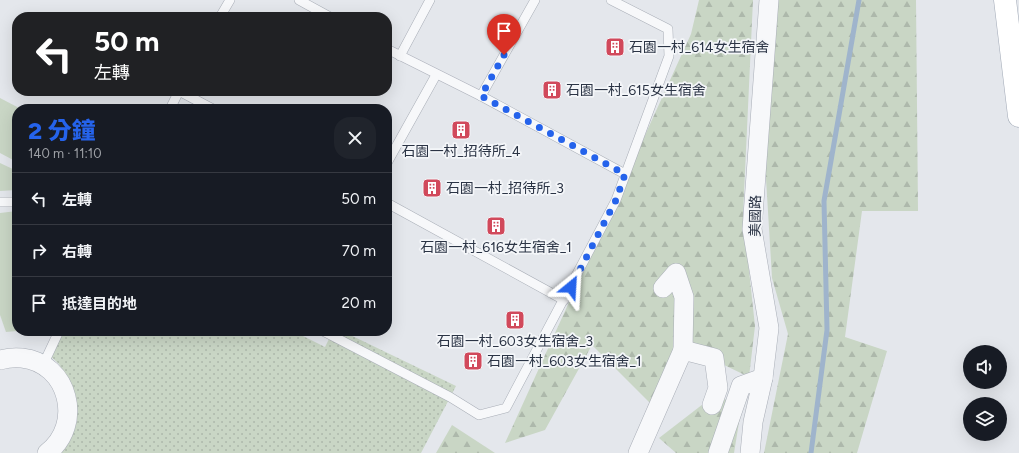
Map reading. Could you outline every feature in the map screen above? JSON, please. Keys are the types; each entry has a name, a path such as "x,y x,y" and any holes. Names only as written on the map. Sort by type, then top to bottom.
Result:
{"main road":[{"path":"1006,0 1019,116"}],"street":[{"name":"美國路","path":"750,453 753,422 763,378 769,328 752,229 769,0"},
{"path":"638,453 684,350 684,297 676,273 663,288"},
{"path":"684,350 714,358 718,388 712,405"},
{"path":"0,360 22,358 43,365 54,373 62,384 68,397 69,411 67,425 62,438 48,453"},
{"path":"718,453 741,386 763,378"}],"lane":[{"path":"223,12 230,0"},
{"path":"300,0 321,12"},
{"path":"400,56 430,0"},
{"path":"481,96 535,0"},
{"path":"333,336 450,397 479,415 506,408 616,200 669,56 668,29 611,0"},
{"path":"392,52 436,75 481,96 625,174"},
{"path":"392,154 436,75"},
{"path":"188,96 204,104"},
{"path":"0,202 12,202"},
{"path":"392,206 564,300"},
{"path":"43,365 57,336"}],"green space":[{"path":"699,0 753,0 743,215 755,326 749,377 691,349 654,407 592,345 545,430 505,443 691,34"},
{"path":"771,0 916,0 918,211 862,211 845,337 887,351 857,453 764,453 788,334 772,278 765,162"},
{"path":"0,98 12,104 12,159 0,153"},
{"path":"0,163 12,169 12,190 0,191"},
{"path":"12,212 12,331 6,332 0,315 0,213"},
{"path":"56,336 303,336 325,347 330,336 352,336 456,386 421,453 42,453 39,447 55,438 71,388 59,364 47,353"},
{"path":"743,398 734,453 676,453 659,438 707,401"},
{"path":"452,425 495,453 436,453"}],"waterway":[{"path":"811,453 827,330 824,201 859,0"}],"place":[{"name":"石園一村_614女生宿舍","path":"615,47"},
{"name":"石園一村_615女生宿舍","path":"552,90"},
{"name":"石園一村_招待所_4","path":"461,130"},
{"name":"石園一村_招待所_3","path":"432,188"},
{"name":"石園一村_616女生宿舍_1","path":"496,226"},
{"name":"石園一村_603女生宿舍_3","path":"515,320"},
{"name":"石園一村_603女生宿舍_1","path":"473,361"}],"route":[{"path":"504,55 481,96 625,174 616,200 571,287"}]}
